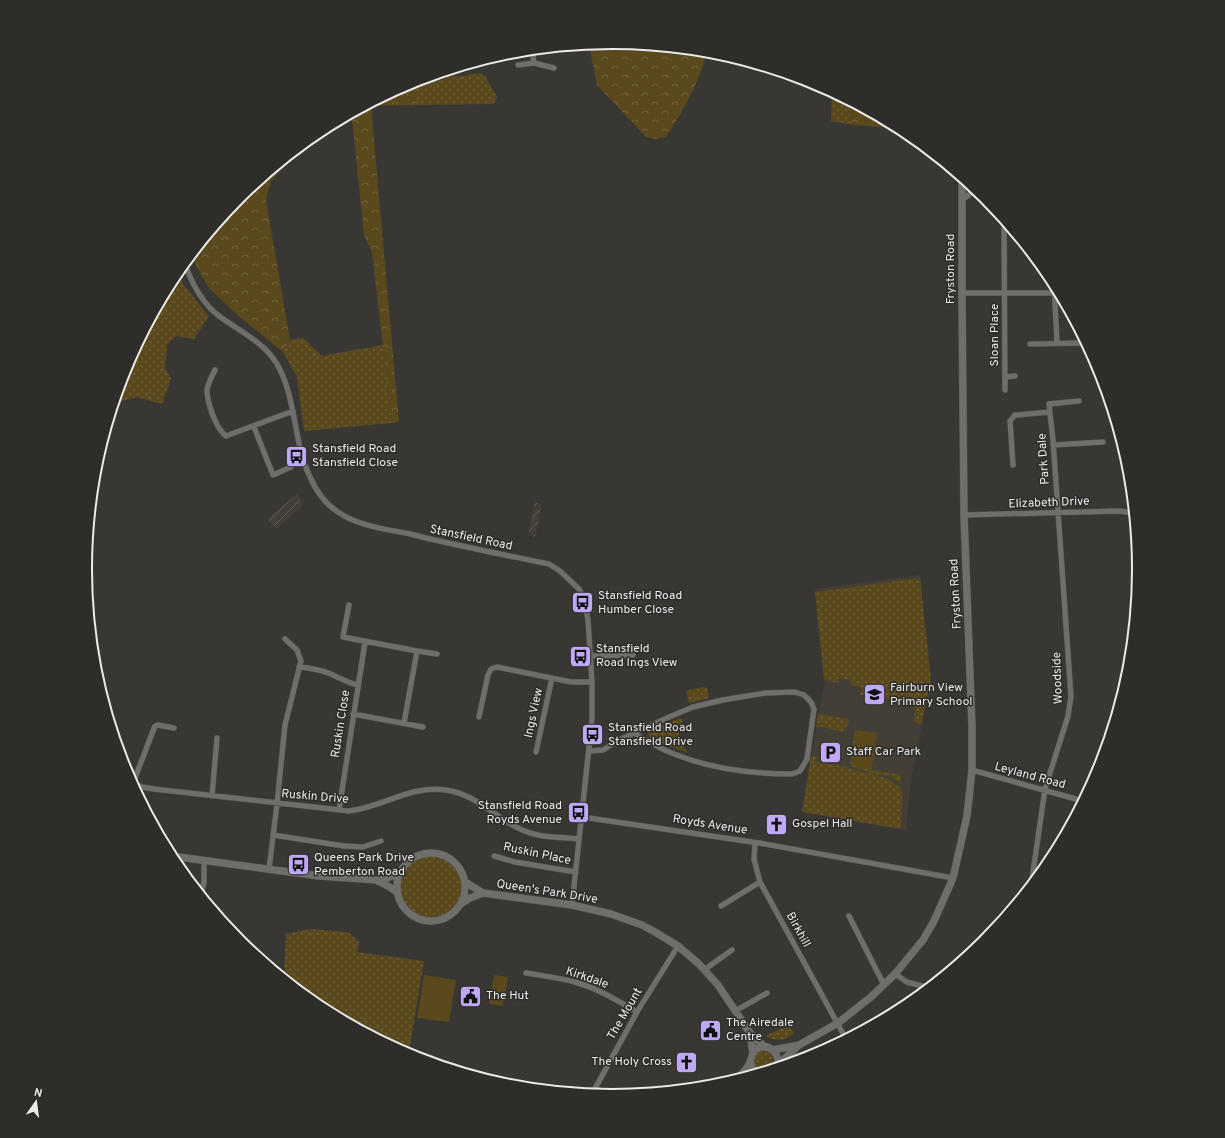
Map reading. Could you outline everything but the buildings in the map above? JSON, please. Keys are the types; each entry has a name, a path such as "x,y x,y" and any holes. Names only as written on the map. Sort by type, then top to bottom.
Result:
{"street":[{"path":"533,55 534,63"},
{"path":"518,65 534,63 554,68"},
{"name":"Fryston Road","path":"785,1059 799,1045 838,1023 884,985 923,940 934,921 953,878 967,816 972,770 971,682 964,516 962,184"},
{"path":"962,200 971,193"},
{"name":"Sloan Place","path":"1004,227 1005,390"},
{"name":"Stansfield Road","path":"187,270 190,280 202,299 218,315 252,338 266,350 277,364 284,380 293,411 306,468 316,491 325,502 338,512 356,522 549,564 560,571 572,582 584,599 588,620 589,656 592,682 592,719 590,751 572,905"},
{"name":"Sloan Place","path":"962,293 1053,293"},
{"path":"1054,295 1057,343"},
{"path":"1030,344 1081,343"},
{"path":"215,370 207,391 211,409 221,432 226,436 293,411"},
{"name":"Sloan Place","path":"1005,377 1015,376"},
{"name":"Park Dale","path":"1058,512 1050,404 1079,401"},
{"path":"1013,465 1010,421 1014,415 1050,412"},
{"path":"254,426 273,475 291,467"},
{"path":"1053,445 1103,442"},
{"name":"Elizabeth Drive","path":"964,516 1058,512 1119,511 1129,512"},
{"name":"Woodside","path":"1033,875 1045,789 1068,718 1071,696 1058,512"},
{"path":"349,605 344,637 437,654"},
{"path":"268,869 277,804 285,725 301,661 297,650 285,639"},
{"name":"Ruskin Close","path":"339,810 365,642"},
{"path":"404,723 418,651"},
{"path":"589,656 633,655"},
{"path":"300,667 313,668 348,683 358,685"},
{"name":"Ings View","path":"479,717 488,675 491,668 497,667 571,682 592,682"},
{"name":"Ings View","path":"536,752 552,678"},
{"path":"590,751 603,750 634,733 694,707 724,700 766,693 795,692 804,695 814,709 807,760 800,771 792,774 740,770 692,761 651,745 634,733"},
{"path":"353,714 423,727"},
{"path":"135,775 155,726 158,725 174,728"},
{"path":"212,796 218,738"},
{"name":"Leyland Road","path":"972,770 1045,789 1079,800"},
{"name":"Ruskin Drive","path":"140,786 277,804 349,811 362,810 403,794 417,791 447,790 473,799 514,826 525,831 536,834 579,839"},
{"name":"Royds Avenue","path":"582,817 755,842 953,878"},
{"path":"273,835 344,846 363,846 381,841"},
{"name":"Birkhill","path":"755,842 754,859 760,882 844,1034"},
{"path":"179,857 319,876 376,880 387,878 399,873 404,865 416,856 424,853 439,853 455,862 462,871 465,882 465,893 462,903"},
{"name":"Ruskin Place","path":"494,856 515,862 576,872"},
{"path":"202,889 204,882 204,860"},
{"name":"Queen's Park Drive","path":"399,873 396,886 399,901 405,910 414,917 424,921 435,922 446,918 455,912 462,903 470,898 483,894 572,905 611,914 642,925 678,946 704,970 718,985 750,1033 765,1047"},
{"path":"376,880 397,892"},
{"name":"Queen's Park Drive","path":"465,882 483,894"},
{"path":"721,906 760,882"},
{"path":"849,916 884,985"},
{"name":"The Mount","path":"595,1089 637,1012 678,946"},
{"path":"704,970 732,950"},
{"name":"Kirkdale","path":"526,973 579,983 606,994 637,1012"},
{"path":"895,974 907,982 923,986"},
{"path":"735,1011 767,994"},
{"name":"Queen's Park Drive","path":"750,1033 753,1053"},
{"name":"Fryston Road","path":"778,1062 778,1058 773,1050 799,1045"},
{"path":"742,1072 750,1062 756,1049 765,1047 773,1050"},
{"path":"750,1062 753,1069"}],"shaded area":[{"path":"297,494 303,506 276,529 267,519"},
{"path":"535,502 542,504 535,537 528,535"},
{"name":"Fairburn View Primary School","path":"920,575 931,679 911,779 906,830 802,812 825,683 815,589"}],"green space":[{"path":"590,50 647,50 680,53 705,57 690,96 666,137 655,139 646,137 597,85"},
{"path":"479,73 485,76 497,97 494,104 417,105 417,88 435,81"},
{"path":"451,75 459,76 437,80"},
{"path":"417,88 417,105 378,106"},
{"path":"832,98 847,106 854,125 831,121"},
{"path":"847,106 886,128 854,125"},
{"path":"371,109 399,422 392,423 372,252 364,235 352,120"},
{"path":"285,165 271,181 266,200 290,340 283,352 236,314 208,287 194,261 245,201"},
{"path":"181,279 183,284 209,316 194,339 176,336 167,345 165,368 171,379 162,404 137,397 120,402 146,339"},
{"path":"303,338 322,356 383,345 392,423 304,431 297,377 283,352 290,340"},
{"path":"920,578 931,679 921,725 915,722 914,719 916,704 860,695 862,687 850,685 851,680 839,678 839,683 824,680 815,592"},
{"path":"703,687 707,688 709,698 689,703 686,691"},
{"path":"818,714 848,719 849,723 842,732 818,726 818,728 816,728"},
{"path":"681,718 683,721 680,725 678,733 688,753 649,739 648,731"},
{"path":"855,730 857,730 852,765 901,775 901,784 890,776 872,774 850,766"},
{"path":"857,730 877,733 872,768 852,765"},
{"path":"811,756 817,757 816,762 847,767 889,779 900,788 902,792 901,829 802,812"},
{"path":"425,856 437,856 453,865 460,875 462,887 460,899 453,909 437,918 425,918 414,913 405,904 400,893 400,881 405,870 414,861"},
{"path":"310,929 348,932 359,942 357,952 424,961 410,1047 352,1019 296,982 284,972 286,934"},
{"path":"424,975 456,980 449,1022 417,1018"},
{"path":"494,975 508,977 503,1006 489,1004"},
{"path":"789,1025 794,1033 787,1038 776,1040 765,1036"},
{"path":"759,1051 767,1051 772,1056 772,1063 757,1068 754,1064 754,1056"}],"place":[{"name":"Stansfield Road Stansfield Close","path":"296,456"},
{"name":"Stansfield Road Humber Close","path":"583,603"},
{"name":"Stansfield Road Ings View","path":"581,656"},
{"name":"Fairburn View Primary School","path":"875,695"},
{"name":"Stansfield Road Stansfield Drive","path":"593,735"},
{"name":"Staff Car Park","path":"830,752"},
{"name":"Stansfield Road Royds Avenue","path":"578,813"},
{"name":"Gospel Hall","path":"777,824"},
{"name":"Queens Park Drive Pemberton Road","path":"298,865"},
{"name":"The Hut","path":"471,996"},
{"name":"The Airedale Centre","path":"710,1030"},
{"name":"The Holy Cross","path":"687,1062"}]}
